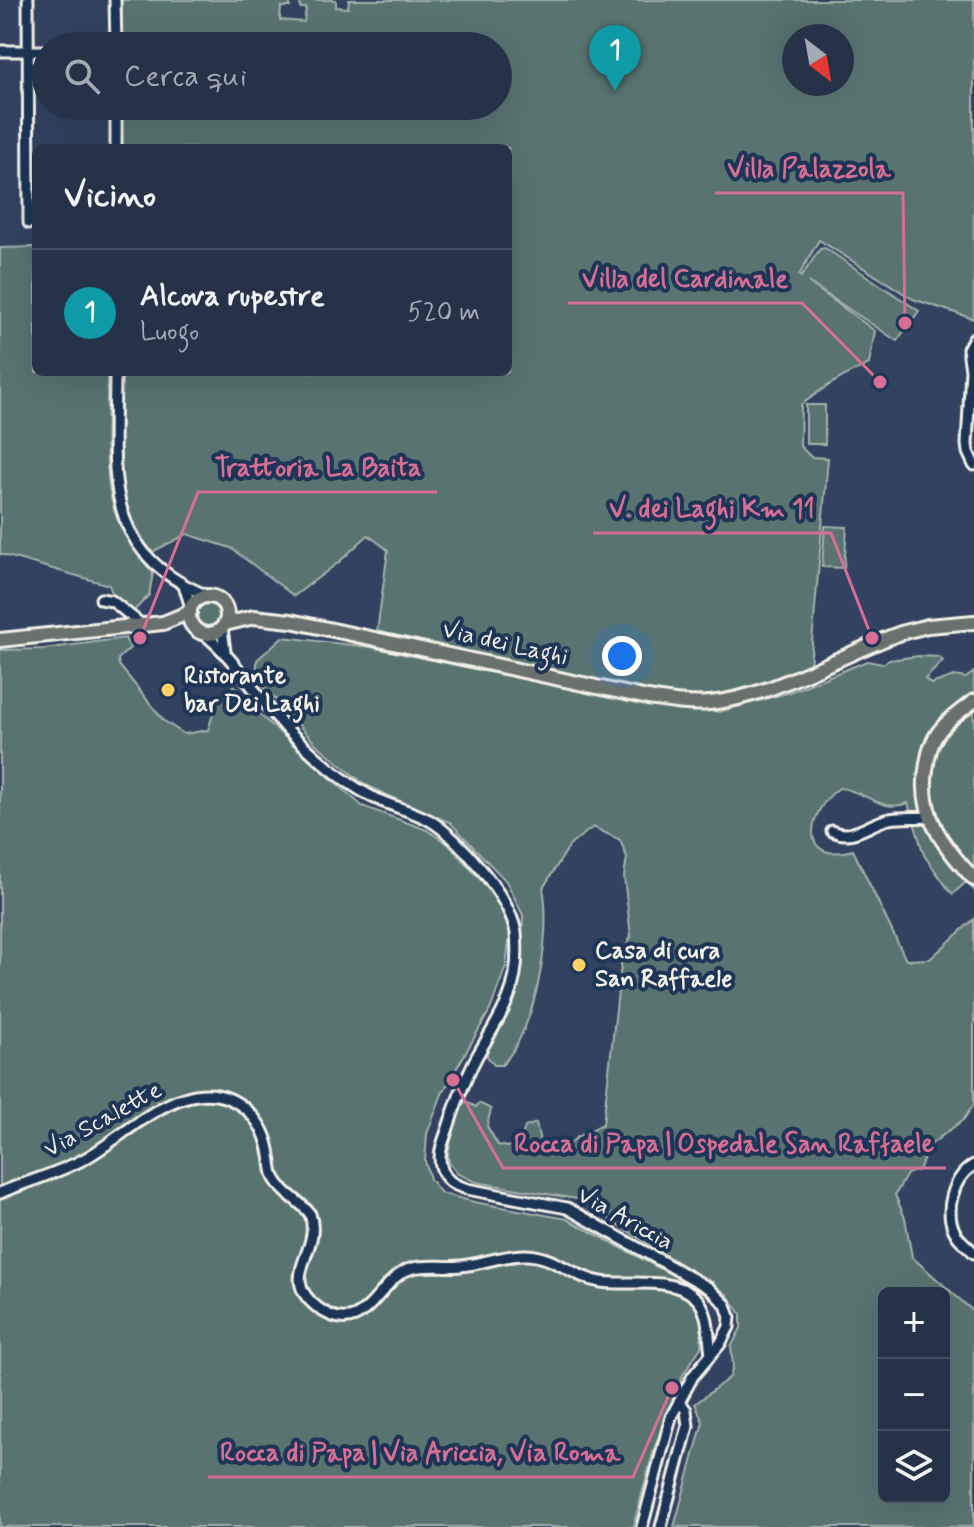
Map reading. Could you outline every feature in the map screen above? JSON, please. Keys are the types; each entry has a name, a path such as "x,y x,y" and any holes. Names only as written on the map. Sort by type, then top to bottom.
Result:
{"main road":[{"path":"0,640 163,623 215,633 224,626 226,610 216,599 199,599 191,609 163,623"},
{"name":"Via dei Laghi","path":"216,599 254,617 337,629 641,697 695,703 723,701 764,689 904,632 928,626 974,622"},
{"path":"191,609 190,622 200,632"},
{"name":"Via dei Laghi","path":"224,626 254,617"},
{"path":"974,701 945,724 932,745 924,788 929,817 941,840 974,879"}],"street":[{"path":"28,0 29,223"},
{"path":"115,0 116,32"},
{"path":"0,51 32,52"},
{"path":"116,120 116,144"},
{"path":"974,338 968,349 971,370 967,444 974,465"},
{"path":"115,376 115,481 119,507 129,530 146,557 184,586 216,599"},
{"path":"184,586 191,609"},
{"path":"101,599 112,601 142,625"},
{"path":"224,626 226,656"},
{"name":"Via Ariccia","path":"200,632 226,656 277,719 346,780 377,800 430,821 448,835 490,881 509,911 516,936 514,981 507,1002 467,1077 447,1130 440,1159 447,1178 463,1188 551,1203 572,1210 712,1290 724,1302 730,1322 726,1334 693,1376 668,1425 642,1527"},
{"path":"832,831 846,835 886,819 929,817"},
{"name":"Via Scalette","path":"0,1193 76,1163 146,1117 175,1102 202,1094 219,1096 240,1105 256,1121 266,1140 276,1181 310,1214 312,1235 301,1268 300,1285 308,1298 325,1312 346,1316 364,1312 392,1279 411,1268 462,1266 513,1256 531,1256 555,1262 597,1281 648,1283 689,1293 703,1309 711,1354"},
{"path":"973,1250 956,1234 950,1215 957,1182 974,1165"},
{"path":"661,1527 688,1420 685,1407 679,1401"},
{"path":"668,1425 682,1453"},
{"path":"661,1454 672,1449 682,1453"}],"green space":[{"path":"120,0 286,0 290,2 290,7 281,7 280,20 304,22 306,8 300,8 301,0 336,0 336,7 348,8 349,0 974,0 974,319 913,299 819,240 799,275 801,277 820,249 825,248 919,311 897,341 808,282 875,331 869,364 834,382 801,405 800,446 811,457 828,458 810,666 757,687 725,695 668,695 377,632 388,550 368,535 294,596 231,548 187,534 152,552 140,535 130,517 122,488 119,455 121,376 512,376 512,144 120,144 120,120 512,120 512,32 120,32"},
{"path":"32,247 32,376 107,376 110,494 125,535 153,573 149,595 134,611 113,595 109,585 0,554 0,248"},
{"path":"806,405 825,405 825,444 806,444"},
{"path":"825,526 847,527 844,568 822,567"},
{"path":"208,600 214,601 222,609 222,621 214,629 208,630 202,629 194,621 193,615 194,609 202,601"},
{"path":"282,637 370,647 634,702 719,712 787,693 867,661 883,664 889,660 919,656 939,657 943,661 925,679 931,684 954,676 966,678 974,672 974,695 930,739 922,759 919,780 922,813 927,827 941,849 974,884 974,890 966,882 953,894 949,890 924,855 908,803 890,806 839,788 820,810 813,833 816,843 823,850 835,853 853,850 906,960 930,959 974,919 974,1104 964,1119 929,1146 919,1170 907,1174 895,1195 905,1218 912,1257 946,1287 878,1287 878,1503 950,1503 950,1291 974,1312 974,1527 674,1527 703,1422 695,1404 730,1377 733,1366 731,1347 741,1328 741,1314 726,1293 577,1199 476,1182 458,1174 449,1163 448,1153 461,1099 476,1107 479,1103 491,1109 487,1126 498,1145 508,1147 520,1142 525,1127 536,1123 540,1142 550,1151 561,1152 577,1137 603,1124 622,956 631,936 624,877 627,857 620,840 593,827 570,845 543,888 545,931 539,981 524,1029 514,1049 502,1065 494,1065 486,1049 509,1012 521,971 523,915 506,881 450,822 364,784 315,743 257,679 257,660"},
{"path":"125,638 130,648 118,659 119,665 164,721 184,734 208,730 217,701 234,685 260,715 362,806 427,830 448,844 497,898 510,934 506,966 490,1010 442,1094 427,1134 425,1161 430,1179 441,1193 567,1219 691,1285 702,1324 701,1347 683,1375 655,1446 633,1527 0,1527 0,650 44,649"},
{"path":"974,712 974,870 946,837 931,804 931,768 943,733"}],"place":[{"name":"Alcova rupestre","path":"615,91"},
{"name":"Villa Palazzola","path":"905,323"},
{"name":"Villa del Cardinale","path":"880,382"},
{"name":"Trattoria La Baita","path":"140,638"},
{"name":"V. dei Laghi Km 11","path":"872,638"},
{"name":"Ristorante bar Dei Laghi","path":"168,690"},
{"name":"Casa di cura San Raffaele","path":"579,965"},
{"name":"Rocca di Papa | Ospedale San Raffaele","path":"453,1080"},
{"name":"Rocca di Papa | Via Ariccia, Via Roma","path":"672,1388"}]}
